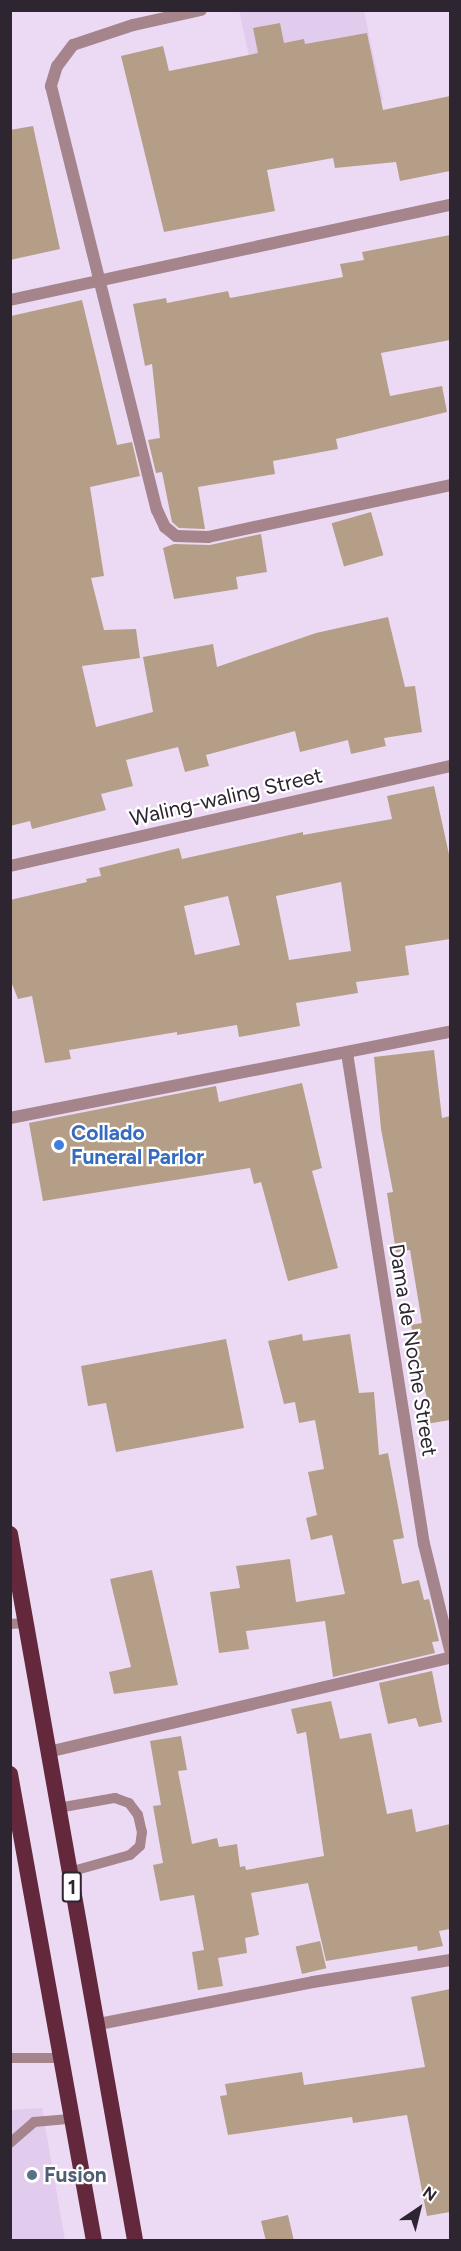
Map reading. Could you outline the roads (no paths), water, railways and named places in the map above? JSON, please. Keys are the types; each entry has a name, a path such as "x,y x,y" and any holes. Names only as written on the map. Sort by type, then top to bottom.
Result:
{"highway":[{"name":"1","path":"10,1534 18,1624 48,1752 99,2024 135,2241"},
{"name":"1","path":"10,1774 62,2058 70,2119 94,2241"}],"street":[{"path":"201,10 133,25 73,45 57,66 51,86 157,510 165,527 177,536 208,537 450,485"},
{"path":"10,300 450,205"},
{"name":"Waling-waling Street","path":"10,867 450,766"},
{"path":"10,1118 450,1032"},
{"name":"Dama de Noche Street","path":"347,1053 424,1544 450,1650"},
{"path":"48,1752 450,1658"},
{"path":"99,2024 313,1982 450,1960"}],"lane":[{"path":"58,1808 115,1798 129,1803 138,1815 142,1832 140,1846 130,1855 69,1872"},
{"path":"10,2058 62,2058"},
{"path":"10,2143 34,2122 70,2119"}],"place":[{"name":"Collado Funeral Parlor","path":"59,1145"},
{"name":"Fusion","path":"32,2175"}]}
